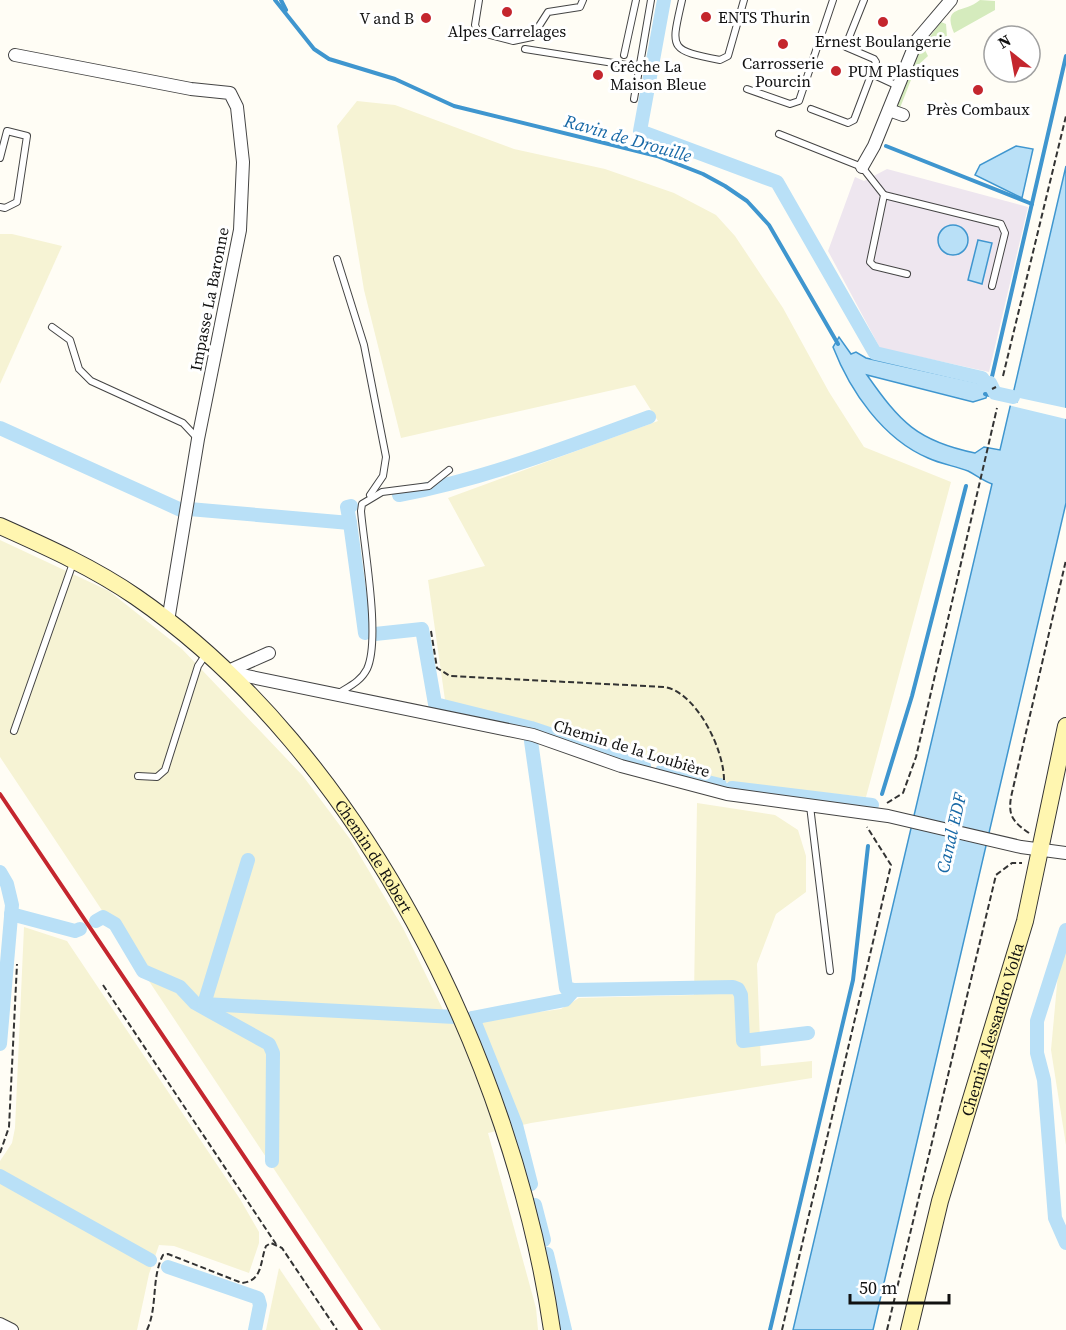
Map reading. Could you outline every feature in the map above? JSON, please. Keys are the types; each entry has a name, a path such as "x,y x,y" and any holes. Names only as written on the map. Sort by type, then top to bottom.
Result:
{"street":[{"path":"862,167 874,146 917,40 951,0"},
{"name":"Impasse La Baronne","path":"15,55 191,89 219,90 232,97 237,106 243,162 240,230 198,439 168,621"},
{"path":"889,110 903,115"},
{"name":"Chemin de Robert","path":"0,526 74,560 136,597 168,621 226,672 297,748 339,802 391,883 428,952 476,1054 505,1130 543,1282 552,1330"},
{"path":"226,672 269,653"},
{"name":"Chemin de la Loubière","path":"226,672 533,735 621,766 724,793 888,816 1022,847 1066,853"},
{"name":"Chemin Alessandro Volta","path":"909,1330 940,1201 1026,921 1066,726"},
{"path":"0,1324 12,1330"}],"lane":[{"path":"479,0 475,25 478,32 513,41 532,37 548,12 576,9 580,7 583,0"},
{"path":"624,55 636,0"},
{"path":"634,99 651,0"},
{"path":"682,0 675,45 681,51 720,60 728,56 744,0"},
{"path":"747,88 790,104 799,101 833,0"},
{"path":"811,109 852,123 876,62 847,44 864,0"},
{"path":"633,14 648,17"},
{"path":"525,49 639,67"},
{"path":"872,74 898,86"},
{"path":"0,158 7,131 27,136 16,202 5,208 0,207"},
{"path":"779,134 862,167 884,195 1001,224 1005,233 992,286"},
{"path":"884,195 870,262 874,266 908,274"},
{"path":"336,695 358,681 368,666 371,655 372,632 361,511 383,476 386,457 364,345 337,259"},
{"path":"52,327 70,340 79,369 91,381 183,423 198,439"},
{"path":"366,500 382,492 429,486 449,470"},
{"path":"14,731 74,560"},
{"path":"138,776 157,777 165,770 198,666 207,654"},
{"path":"810,805 830,972"}],"path":[{"path":"1003,376 1066,116"},
{"path":"992,389 996,387"},
{"path":"782,1330 891,865 863,812 903,793 908,784 997,408"},
{"path":"887,1330 996,874 1012,863 1042,851 1012,820 1009,810 1066,560"},
{"path":"431,631 437,668 450,676 665,687 680,692 695,705 720,757 724,793"},
{"path":"0,1153 9,1127 16,964"},
{"path":"103,985 276,1244 337,1330"},
{"path":"147,1330 154,1316 158,1264 163,1255 168,1254 242,1283 249,1282 260,1272 266,1246 276,1244"}],"shaded area":[{"path":"357,101 395,105 514,149 605,169 674,193 716,215 735,236 783,308 829,392 864,447 951,482 866,797 730,783 445,700 428,580 485,566 448,498 658,421 635,385 401,438 364,290 337,126"},
{"path":"887,169 1028,207 989,372 880,348 828,251 855,177 864,181"},
{"path":"0,234 12,234 62,246 0,384"},
{"path":"0,540 109,591 182,649 303,776 350,839 403,928 450,1024 561,1009 579,998 694,995 697,803 775,815 798,830 806,856 806,892 776,914 757,964 761,1066 812,1061 812,1078 531,1123 488,1133 536,1308 538,1330 381,1330 0,757"},
{"path":"24,927 67,941 240,1199 259,1232 259,1243 249,1273 174,1246 159,1245 149,1274 137,1330 0,1330 0,1161 12,1143 15,1128"},
{"path":"1066,947 1066,1145 1051,1050 1059,963"},
{"path":"279,1268 321,1330 266,1330"}],"green space":[{"path":"659,0 670,0 658,57 648,55"},
{"path":"980,0 995,1 995,10 954,33 951,24 953,14"},
{"path":"941,22 946,24 947,37 925,50 928,56 916,67 900,108 896,108 918,52"}],"water":[{"path":"1016,146 1033,149 1022,198 975,175 980,165"},
{"name":"Canal EDF","path":"1066,166 1066,503 873,1330 793,1330 992,484 968,471 928,458 897,439 870,412 849,380 833,347 839,337 851,354 856,352 866,358 979,383 988,391 986,398 973,402 867,375 900,417 924,435 955,448 975,453 984,447 1000,450"},
{"path":"953,225 964,229 968,240 964,251 953,255 942,251 938,240 942,229"},
{"path":"978,240 992,243 982,284 968,280"}],"pier":[{"path":"1010,396 1066,408 1066,419 1008,405"}],"waterway":[{"name":"Ravin de Drouille","path":"275,0 314,49 329,59 395,79 454,106 657,156 703,174 725,186 747,201 769,225 838,344"},
{"name":"Ravin de Drouille","path":"281,0 286,10"},
{"path":"664,0 640,131 777,182 875,353 982,378 986,384 990,383 995,393 1013,397"},
{"path":"991,381 1066,56"},
{"path":"886,146 1032,204"},
{"path":"985,394 1016,401"},
{"path":"399,495 494,471 557,451 649,417"},
{"path":"0,428 181,510"},
{"path":"882,794 912,696 966,486"},
{"path":"189,509 350,523 347,507 351,506"},
{"path":"350,523 365,633"},
{"path":"375,634 422,629 435,704 531,728 644,766"},
{"path":"531,741 566,988 574,990"},
{"path":"662,771 720,785"},
{"path":"732,788 872,805"},
{"path":"770,1330 853,980 868,846"},
{"path":"204,1004 248,860"},
{"path":"0,872 7,884 12,905 0,1044"},
{"path":"11,914 75,931 80,929"},
{"path":"96,921 103,917 115,924 143,971 180,987 195,1003 269,1044 273,1053 272,1161"},
{"path":"1066,930 1037,1021 1037,1053 1044,1080 1055,1218 1066,1243"},
{"path":"472,1018 565,1000 574,990 733,987 738,989 741,995 743,1041 808,1033"},
{"path":"203,1004 455,1017"},
{"path":"473,1018 516,1125 531,1184"},
{"path":"0,1176 150,1260"},
{"path":"535,1205 544,1240"},
{"path":"547,1254 565,1330"},
{"path":"168,1267 258,1298 260,1305 255,1330"}],"railway":[{"path":"0,794 361,1330"}],"place":[{"name":"Alpes Carrelages","path":"507,12"},
{"name":"ENTS Thurin","path":"706,17"},
{"name":"V and B","path":"426,18"},
{"name":"Ernest Boulangerie","path":"883,22"},
{"name":"Carrosserie Pourcin","path":"783,44"},
{"name":"PUM Plastiques","path":"836,71"},
{"name":"Crêche La Maison Bleue","path":"598,75"},
{"name":"Près Combaux","path":"978,90"}]}
